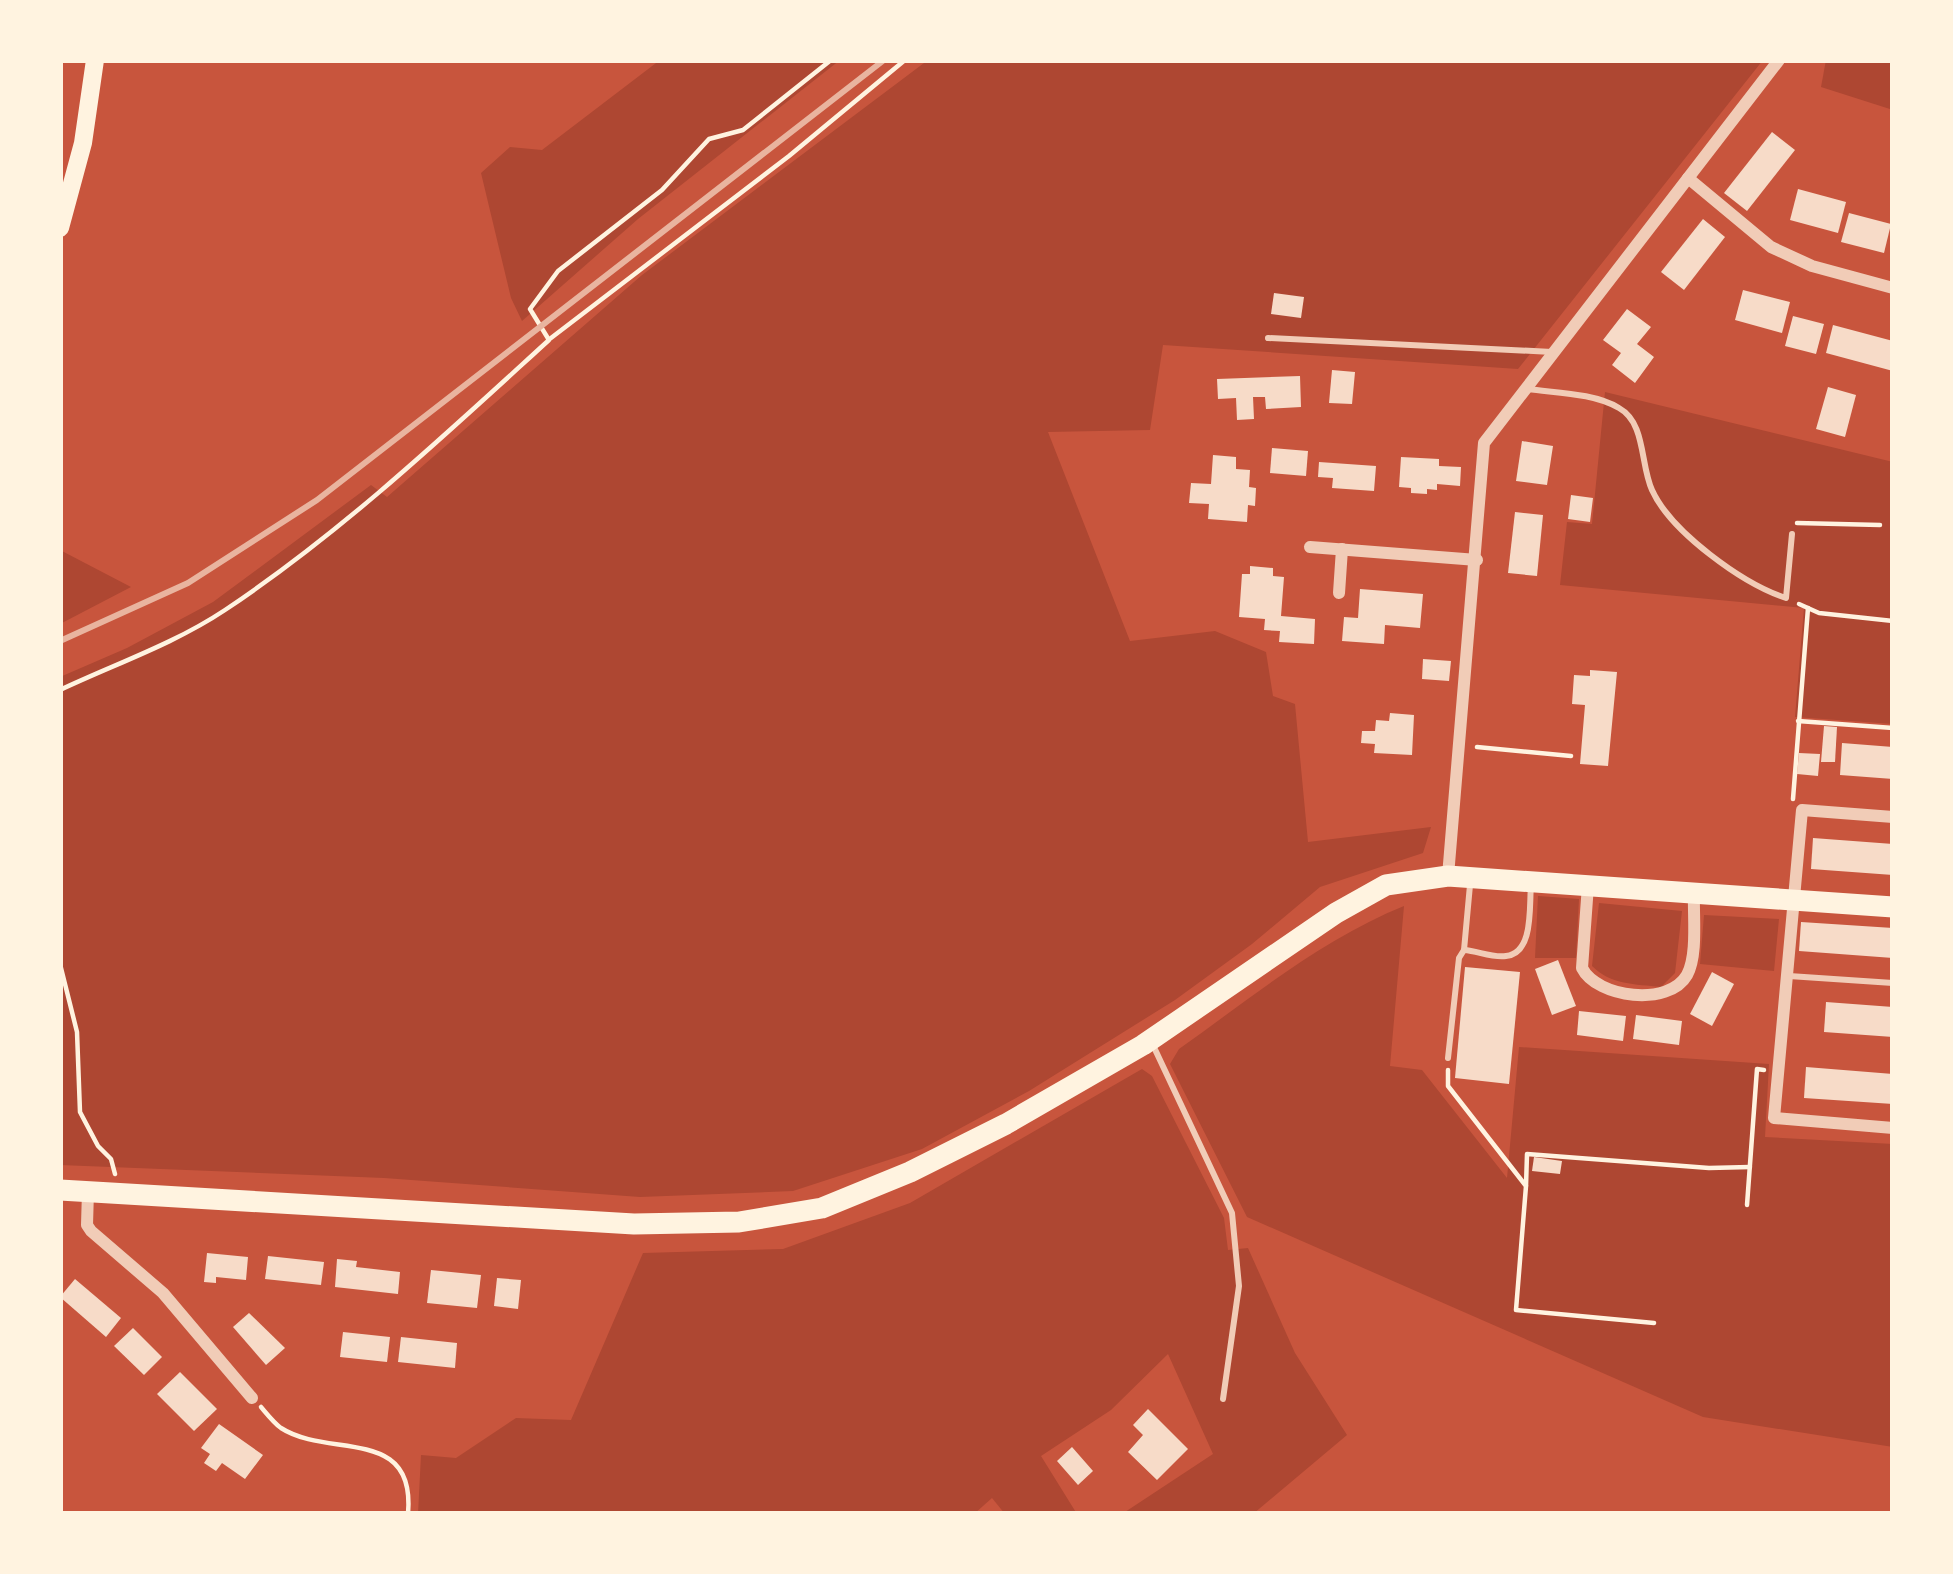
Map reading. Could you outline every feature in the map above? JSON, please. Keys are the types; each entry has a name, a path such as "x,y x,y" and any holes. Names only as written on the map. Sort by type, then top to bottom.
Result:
{"highway":[{"path":"60,1190 634,1224 739,1222 822,1208 910,1172 1006,1124 1150,1040 1336,913 1385,885 1459,876 1893,907"}],"main road":[{"path":"60,228 83,143 95,60"}],"street":[{"path":"1459,876 1460,746 1484,443 1779,60"},
{"path":"1688,178 1771,247 1812,266 1893,288"},
{"path":"1310,547 1477,560"},
{"path":"1339,593 1342,549"},
{"path":"1893,817 1802,810 1774,1118 1893,1128"},
{"path":"1588,885 1582,968 1587,979 1603,988 1663,995 1677,988 1690,971 1694,892"},
{"path":"88,1191 87,1226 163,1293 252,1397"}],"lane":[{"path":"1268,338 1552,352"},
{"path":"1525,388 1620,408 1636,425 1643,466 1672,521 1764,591 1786,598 1792,534"},
{"path":"1448,1058 1459,958 1465,950 1459,876"},
{"path":"1465,950 1496,956 1521,950 1531,881"},
{"path":"1786,976 1893,983"},
{"path":"1150,1040 1232,1214 1239,1286 1223,1399"}],"path":[{"path":"549,340 530,309 558,271 662,190 709,139 743,130 831,60"},
{"path":"60,690 171,642 242,597 370,499 549,340 789,156 904,60"},
{"path":"1792,534 1798,521 1880,525"},
{"path":"1786,598 1819,613 1893,621"},
{"path":"1802,810 1792,798 1808,608"},
{"path":"1798,721 1893,728"},
{"path":"1460,746 1571,756"},
{"path":"60,964 77,1033 80,1112 98,1146 111,1159 119,1193"},
{"path":"1448,1058 1448,1086 1526,1186"},
{"path":"1747,1205 1757,1070 1776,1072"},
{"path":"1654,1323 1516,1310 1527,1154 1750,1167"},
{"path":"252,1397 281,1428 390,1459 407,1483 408,1514"}],"shaded area":[{"path":"660,60 840,60 638,219 522,321 511,298 481,173 510,147 542,150"},
{"path":"928,60 1763,60 1518,369 1163,345 1150,430 1048,432 1130,641 1215,631 1266,652 1273,696 1295,704 1308,842 1431,827 1423,853 1320,887 1175,1000 1029,1091 922,1149 793,1191 640,1197 384,1178 60,1165 60,677 213,602 371,485 387,497 642,275"},
{"path":"1826,60 1893,60 1893,110 1821,87"},
{"path":"1605,392 1893,462 1893,724 1795,717 1804,608 1560,585 1567,522 1592,524"},
{"path":"60,550 131,587 60,624"},
{"path":"1538,896 1579,899 1576,958 1535,958"},
{"path":"1599,903 1682,911 1675,973 1661,987 1615,980 1592,966"},
{"path":"1404,906 1390,1066 1422,1070 1507,1178 1519,1047 1769,1064 1765,1137 1893,1144 1893,1447 1703,1417 1247,1217 1170,1064 1179,1049 1288,971 1344,935"},
{"path":"1704,915 1779,919 1774,971 1700,964"},
{"path":"1142,1069 1152,1076 1224,1218 1228,1250 1248,1248 1295,1353 1347,1435 1253,1514 1122,1514 1213,1454 1168,1354 1111,1410 1041,1456 1077,1514 1005,1514 992,1498 974,1514 418,1514 421,1455 456,1458 516,1418 571,1420 643,1253 783,1249 910,1203"}],"building":[{"path":"1772,132 1795,150 1747,211 1724,193"},
{"path":"1798,189 1846,202 1838,233 1790,220"},
{"path":"1849,213 1891,224 1884,253 1841,242"},
{"path":"1703,219 1725,237 1684,290 1661,272"},
{"path":"1743,290 1790,302 1782,333 1735,320"},
{"path":"1274,293 1304,297 1301,318 1271,314"},
{"path":"1627,309 1651,327 1637,344 1654,357 1635,383 1612,365 1621,353 1603,340"},
{"path":"1793,316 1824,324 1816,354 1785,346"},
{"path":"1833,325 1893,341 1893,371 1826,353"},
{"path":"1332,370 1355,372 1352,404 1329,403"},
{"path":"1300,376 1301,407 1266,409 1265,397 1253,397 1254,419 1237,420 1236,398 1218,399 1217,379"},
{"path":"1828,387 1856,395 1845,437 1816,429"},
{"path":"1522,441 1553,446 1547,485 1516,481"},
{"path":"1272,448 1308,451 1306,476 1270,473"},
{"path":"1213,455 1236,457 1236,469 1250,470 1255,506 1248,505 1247,522 1208,519 1209,504 1189,503 1191,483 1211,484"},
{"path":"1401,457 1439,459 1439,466 1461,467 1460,486 1437,484 1437,490 1427,489 1427,494 1411,493 1411,488 1399,487"},
{"path":"1319,462 1376,466 1374,491 1332,488 1333,478 1318,477"},
{"path":"1571,495 1593,498 1590,522 1568,519"},
{"path":"1515,512 1543,515 1537,576 1508,573"},
{"path":"1250,566 1273,568 1273,576 1284,577 1281,616 1315,619 1314,644 1279,642 1280,631 1264,630 1265,619 1239,617 1242,574 1250,574"},
{"path":"1360,589 1423,594 1420,628 1385,625 1384,644 1342,641 1344,617 1358,618"},
{"path":"1423,659 1451,661 1449,681 1422,679"},
{"path":"1590,670 1617,672 1608,766 1580,764 1585,705 1572,704 1574,675 1590,676"},
{"path":"1390,713 1414,715 1412,755 1374,753 1375,744 1361,743 1362,731 1375,731 1376,720 1389,721"},
{"path":"1824,726 1837,727 1835,762 1821,762"},
{"path":"1842,743 1893,747 1893,779 1840,775"},
{"path":"1799,753 1820,754 1818,776 1797,774"},
{"path":"1813,838 1893,844 1893,875 1811,869"},
{"path":"1801,922 1893,928 1893,958 1799,951"},
{"path":"1558,960 1576,1006 1552,1015 1535,969"},
{"path":"1465,967 1520,972 1509,1084 1455,1078"},
{"path":"1712,972 1734,984 1712,1026 1690,1014"},
{"path":"1826,1002 1893,1007 1893,1037 1824,1032"},
{"path":"1579,1011 1626,1016 1623,1041 1577,1035"},
{"path":"1636,1015 1682,1021 1679,1045 1633,1039"},
{"path":"1806,1067 1893,1074 1893,1104 1804,1098"},
{"path":"1534,1157 1562,1161 1560,1174 1532,1171"},
{"path":"207,1253 248,1257 246,1280 216,1277 216,1283 204,1282"},
{"path":"268,1256 324,1262 321,1285 265,1279"},
{"path":"337,1259 357,1261 356,1267 400,1272 398,1294 335,1287"},
{"path":"431,1270 481,1275 477,1308 427,1303"},
{"path":"497,1278 521,1280 518,1309 494,1306"},
{"path":"75,1279 121,1318 106,1337 60,1297"},
{"path":"249,1313 285,1348 266,1365 233,1327"},
{"path":"133,1328 162,1357 144,1375 114,1346"},
{"path":"343,1332 390,1337 387,1362 340,1357"},
{"path":"401,1337 457,1343 455,1368 398,1362"},
{"path":"180,1372 217,1409 194,1431 157,1394"},
{"path":"1148,1409 1188,1449 1157,1480 1128,1452 1143,1435 1133,1425"},
{"path":"219,1424 263,1455 245,1479 222,1463 216,1471 204,1463 210,1454 201,1448"},
{"path":"1072,1447 1093,1471 1078,1485 1057,1461"}],"railway":[{"path":"60,641 188,583 317,500 884,60"}]}
